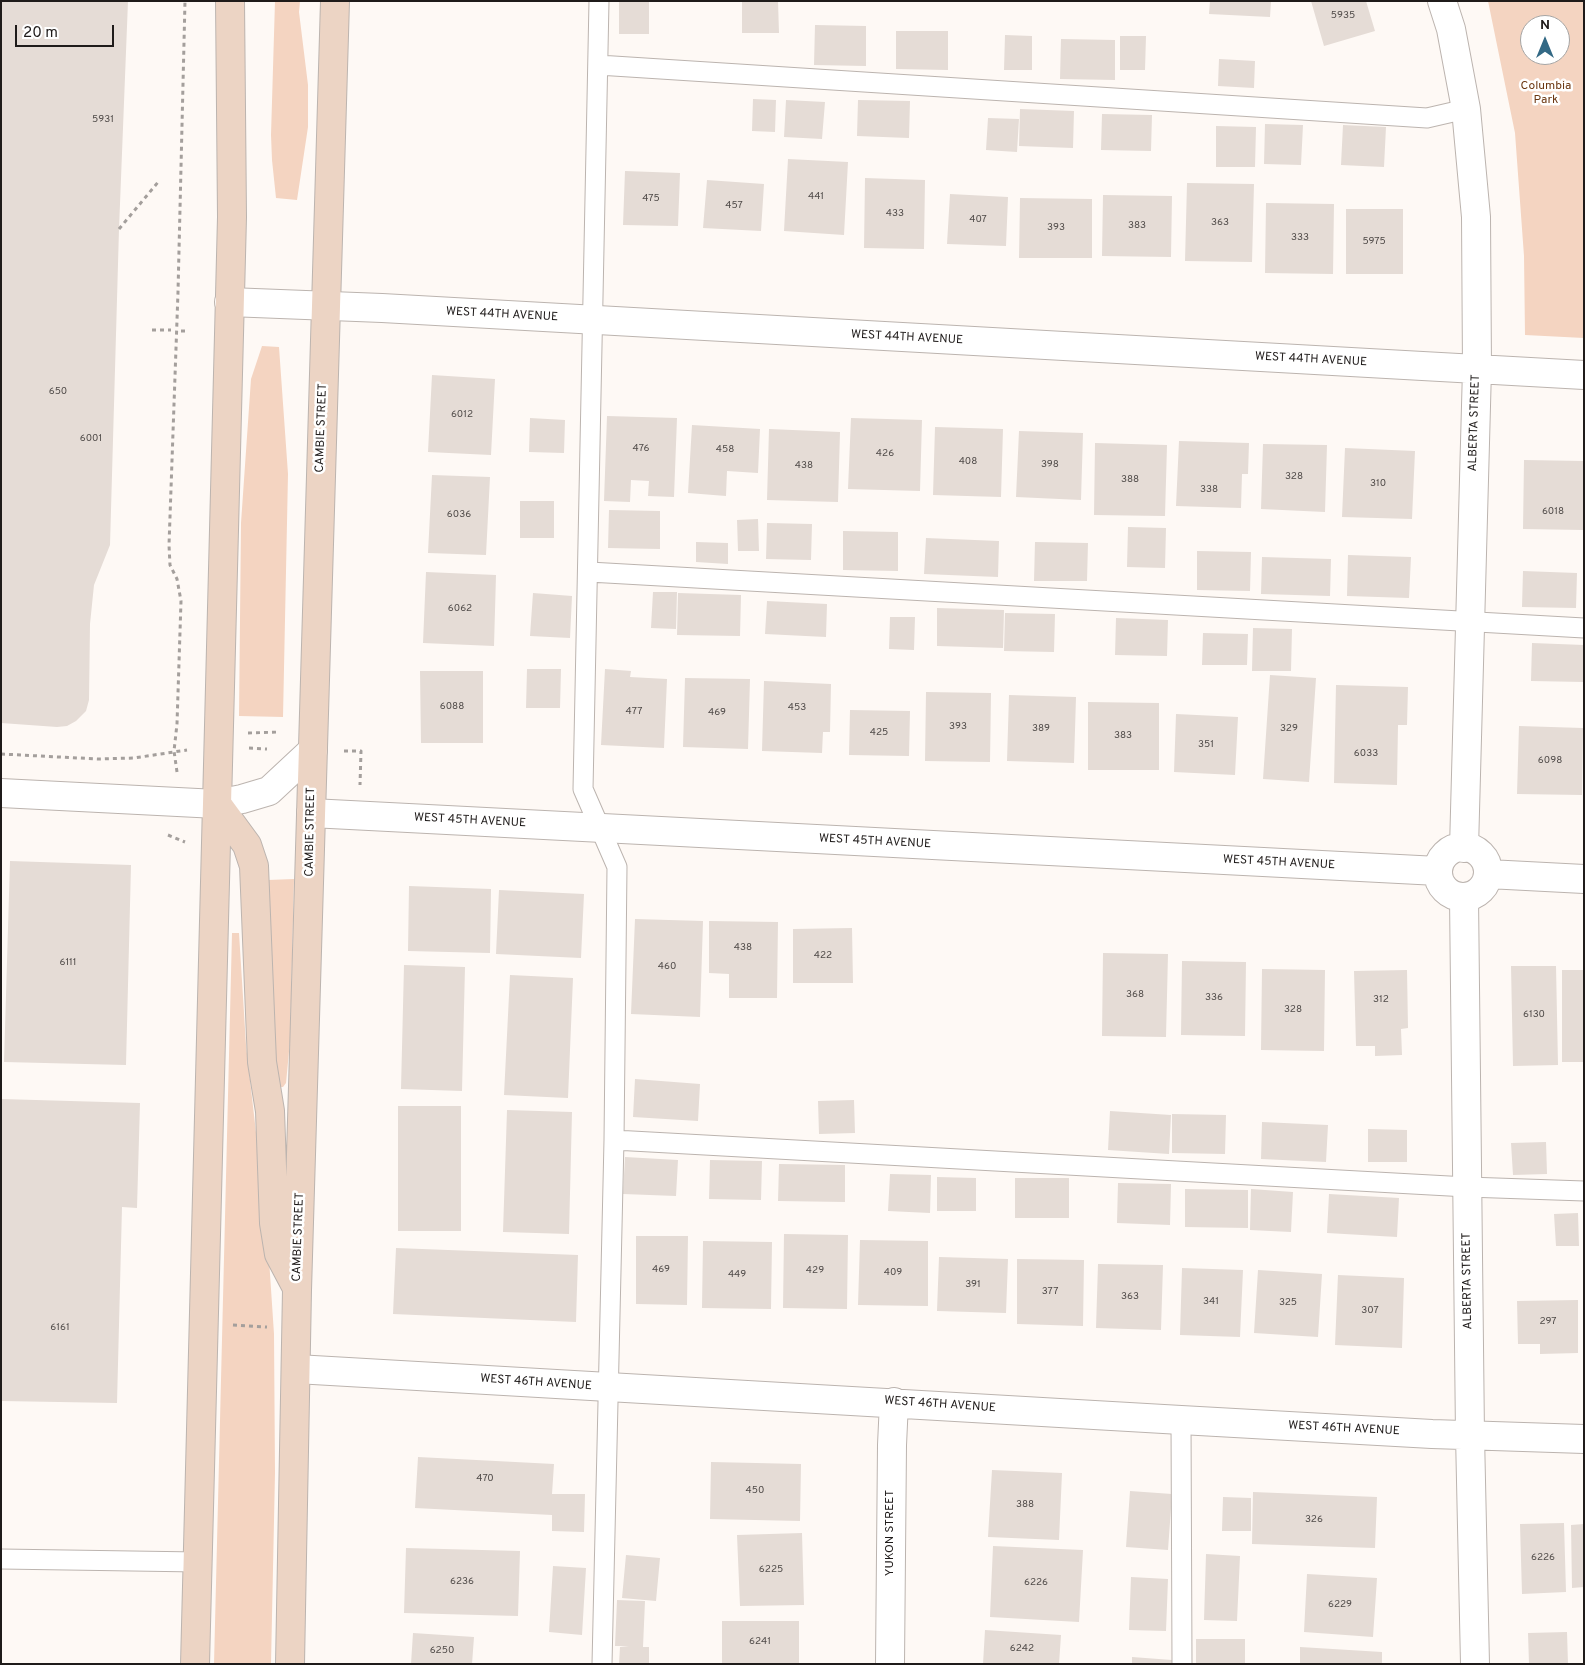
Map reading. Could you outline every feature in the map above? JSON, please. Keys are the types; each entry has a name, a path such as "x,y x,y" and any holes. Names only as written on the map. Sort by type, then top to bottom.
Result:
{"main road":[{"path":"195,1664 232,217 230,1"},
{"name":"CAMBIE STREET","path":"290,1664 297,1290 335,1"},
{"path":"217,804 247,845 254,866 262,1062 270,1111 274,1223 279,1254 297,1290"}],"street":[{"name":"ALBERTA STREET","path":"1442,1 1452,29 1466,109 1476,217 1477,369 1464,848"},
{"name":"WEST 44TH AVENUE","path":"229,302 1584,375"},
{"path":"1,793 217,804 270,791 313,750"},
{"name":"WEST 45TH AVENUE","path":"311,813 1438,871"},
{"path":"1464,848 1479,853 1487,866 1488,874 1483,887 1478,892 1464,897 1455,896 1442,886 1438,871 1444,856 1464,848"},
{"path":"1488,874 1584,879"},
{"name":"ALBERTA STREET","path":"1464,897 1470,1435 1475,1664"},
{"name":"WEST 46TH AVENUE","path":"296,1368 1181,1420 1584,1439"},
{"name":"YUKON STREET","path":"890,1664 894,1402"}],"lane":[{"path":"599,1 583,789 618,867 602,1664"},
{"path":"598,65 1427,118 1466,109"},
{"path":"588,572 1469,620 1584,628"},
{"path":"614,1140 1467,1187 1584,1191"},
{"path":"1181,1420 1182,1664"},
{"path":"1,1559 198,1562"}],"path":[{"path":"1,754 98,759 134,758 174,751 177,724 181,600 177,579 170,565 169,545 178,292 185,1"},
{"path":"119,229 159,181"},
{"path":"152,330 171,330"},
{"path":"245,733 280,732"},
{"path":"244,748 269,749"},
{"path":"348,751 361,751 360,789"},
{"path":"233,1325 272,1327"}],"green space":[{"path":"275,1 300,1 299,12 308,85 308,127 297,200 276,198 271,135"},
{"name":"Columbia Park","path":"1488,1 1584,1 1584,338 1525,335 1524,256 1515,133"},
{"path":"262,346 279,347 288,474 283,717 239,716 241,523 251,379"},
{"path":"294,879 290,1041 286,1083 283,1087 280,1087 277,1084 266,933 268,880"},
{"path":"232,933 239,933 246,1045 267,1229 274,1334 275,1473 271,1664 214,1664"}],"building":[{"path":"1,1 128,1 110,545 94,585 90,624 89,700 86,711 76,721 67,726 57,727 1,723"},
{"path":"619,1 649,1 649,34 619,34"},
{"path":"742,1 778,1 779,33 742,33"},
{"path":"1210,1 1271,1 1270,17 1209,14"},
{"path":"1311,1 1366,1 1375,31 1324,46"},
{"path":"815,25 866,26 866,66 814,65"},
{"path":"896,31 948,31 948,70 896,69"},
{"path":"1005,35 1032,36 1032,70 1004,70"},
{"path":"1120,36 1146,36 1145,70 1120,70"},
{"path":"1061,39 1115,40 1115,80 1060,79"},
{"path":"1219,59 1255,61 1254,88 1218,86"},
{"path":"753,99 776,100 775,132 752,131"},
{"path":"786,100 825,102 822,139 784,137"},
{"path":"858,100 910,101 909,138 857,136"},
{"path":"1020,109 1074,111 1073,148 1019,146"},
{"path":"1102,114 1152,115 1151,151 1101,150"},
{"path":"988,118 1019,119 1017,152 986,150"},
{"path":"1265,124 1303,125 1301,165 1264,164"},
{"path":"1343,125 1386,127 1384,167 1341,165"},
{"path":"1216,126 1256,127 1255,167 1216,167"},
{"path":"788,159 848,162 844,235 784,231"},
{"path":"625,171 680,173 678,226 623,225"},
{"path":"865,178 925,180 924,249 864,248"},
{"path":"707,180 764,184 761,231 703,228"},
{"path":"1187,183 1254,184 1252,262 1185,261"},
{"path":"950,194 1008,197 1006,246 947,244"},
{"path":"1103,195 1172,196 1171,257 1102,256"},
{"path":"1020,198 1092,199 1092,258 1019,258"},
{"path":"1266,203 1334,204 1333,274 1265,273"},
{"path":"1346,209 1403,209 1403,274 1346,274"},
{"path":"432,375 495,379 491,455 428,452"},
{"path":"607,416 677,418 674,497 648,496 649,481 631,480 630,502 604,501"},
{"path":"530,418 565,420 564,453 529,452"},
{"path":"851,418 922,420 920,491 848,489"},
{"path":"692,425 760,429 758,473 727,471 726,496 688,493"},
{"path":"935,427 1003,429 1001,497 933,495"},
{"path":"769,429 840,432 838,502 767,500"},
{"path":"1019,431 1083,433 1081,500 1016,497"},
{"path":"1179,441 1249,443 1248,474 1242,474 1241,508 1176,506"},
{"path":"1095,443 1167,445 1165,516 1094,515"},
{"path":"1263,444 1327,445 1325,512 1261,509"},
{"path":"1345,448 1415,451 1412,519 1342,517"},
{"path":"1524,460 1584,461 1583,530 1523,529"},
{"path":"432,475 490,477 486,555 428,553"},
{"path":"520,501 554,501 554,538 520,538"},
{"path":"609,510 660,511 660,549 608,548"},
{"path":"758,519 759,551 738,551 737,520"},
{"path":"767,523 812,524 811,560 766,559"},
{"path":"1128,527 1166,528 1165,568 1127,567"},
{"path":"843,531 898,532 898,571 843,570"},
{"path":"926,538 999,541 998,577 924,574"},
{"path":"696,542 728,543 728,564 696,562"},
{"path":"1035,542 1088,543 1087,581 1034,581"},
{"path":"1197,551 1251,552 1250,591 1197,590"},
{"path":"1348,555 1411,557 1409,598 1347,596"},
{"path":"1262,557 1331,559 1330,596 1261,594"},
{"path":"1523,571 1577,573 1576,608 1522,607"},
{"path":"426,572 496,575 494,646 423,643"},
{"path":"653,592 677,592 676,629 651,628"},
{"path":"533,593 572,596 570,638 530,636"},
{"path":"678,593 741,595 740,636 677,635"},
{"path":"767,601 827,604 826,637 765,634"},
{"path":"937,608 1004,610 1003,648 937,646"},
{"path":"1005,613 1055,614 1054,652 1004,651"},
{"path":"890,617 915,617 914,650 889,649"},
{"path":"1116,618 1168,620 1167,656 1115,655"},
{"path":"1253,628 1292,629 1291,671 1252,671"},
{"path":"1203,633 1248,634 1247,665 1202,665"},
{"path":"1532,643 1584,645 1584,682 1531,681"},
{"path":"527,669 561,669 560,708 526,708"},
{"path":"605,669 631,671 630,677 667,679 664,748 601,745"},
{"path":"420,671 483,671 483,743 421,743"},
{"path":"1270,675 1316,678 1309,782 1263,779"},
{"path":"685,678 750,679 748,749 683,747"},
{"path":"764,681 831,684 830,732 823,732 822,753 762,751"},
{"path":"1336,685 1408,687 1407,725 1398,725 1397,785 1334,783"},
{"path":"926,692 991,693 990,762 925,761"},
{"path":"1009,695 1076,697 1074,763 1007,761"},
{"path":"1088,702 1159,703 1159,770 1088,770"},
{"path":"850,710 910,711 909,756 849,755"},
{"path":"1176,714 1238,717 1235,775 1174,772"},
{"path":"1519,726 1583,728 1582,795 1517,794"},
{"path":"10,861 131,865 126,1065 4,1062"},
{"path":"409,886 491,889 490,953 408,951"},
{"path":"499,890 584,894 581,958 496,954"},
{"path":"635,919 703,921 700,1017 631,1014"},
{"path":"709,921 778,922 777,998 729,998 729,974 709,973"},
{"path":"852,928 853,983 793,983 793,929"},
{"path":"1103,953 1168,954 1166,1037 1102,1036"},
{"path":"1182,961 1246,962 1245,1036 1181,1035"},
{"path":"404,965 465,967 462,1091 401,1089"},
{"path":"1511,966 1556,966 1558,1065 1513,1066"},
{"path":"1262,969 1325,970 1324,1051 1261,1050"},
{"path":"1407,970 1408,1028 1401,1029 1402,1055 1375,1056 1375,1046 1356,1046 1354,971"},
{"path":"1562,970 1584,970 1584,1062 1562,1062"},
{"path":"510,975 573,978 568,1098 504,1095"},
{"path":"635,1079 700,1084 698,1121 633,1117"},
{"path":"1,1099 140,1103 137,1208 122,1207 117,1403 1,1401"},
{"path":"854,1100 855,1133 819,1134 818,1101"},
{"path":"398,1106 461,1106 461,1231 398,1231"},
{"path":"507,1110 572,1112 569,1234 503,1232"},
{"path":"1110,1111 1171,1115 1169,1154 1108,1150"},
{"path":"1172,1114 1226,1115 1225,1154 1172,1153"},
{"path":"1262,1122 1328,1125 1326,1162 1261,1159"},
{"path":"1368,1129 1407,1130 1407,1162 1368,1162"},
{"path":"1546,1142 1547,1174 1513,1175 1511,1143"},
{"path":"625,1157 678,1160 676,1196 623,1194"},
{"path":"710,1160 762,1161 761,1200 709,1199"},
{"path":"779,1164 845,1165 845,1202 778,1201"},
{"path":"890,1174 931,1175 930,1213 888,1211"},
{"path":"937,1177 976,1178 976,1211 937,1211"},
{"path":"1015,1178 1069,1178 1069,1218 1015,1218"},
{"path":"1118,1183 1171,1184 1170,1225 1117,1223"},
{"path":"1185,1189 1248,1190 1248,1228 1185,1227"},
{"path":"1251,1189 1293,1192 1291,1232 1250,1230"},
{"path":"1329,1194 1399,1198 1397,1237 1327,1233"},
{"path":"1578,1213 1579,1246 1556,1246 1554,1214"},
{"path":"784,1234 848,1235 847,1309 783,1308"},
{"path":"636,1236 688,1236 687,1305 636,1304"},
{"path":"860,1240 928,1241 928,1306 858,1305"},
{"path":"703,1241 772,1242 771,1309 702,1308"},
{"path":"396,1248 578,1255 576,1322 393,1314"},
{"path":"939,1257 1008,1259 1006,1313 937,1311"},
{"path":"1017,1259 1084,1260 1083,1326 1017,1324"},
{"path":"1098,1264 1163,1265 1161,1330 1096,1328"},
{"path":"1182,1268 1243,1270 1240,1337 1180,1335"},
{"path":"1258,1270 1322,1274 1318,1337 1254,1333"},
{"path":"1338,1275 1404,1278 1402,1348 1335,1345"},
{"path":"1578,1300 1578,1353 1540,1354 1540,1344 1518,1344 1517,1301"},
{"path":"418,1457 554,1464 552,1494 585,1494 584,1532 552,1531 552,1515 415,1508"},
{"path":"711,1462 801,1464 800,1521 710,1519"},
{"path":"992,1470 1062,1473 1059,1540 988,1537"},
{"path":"1130,1491 1172,1494 1168,1550 1126,1547"},
{"path":"1253,1492 1377,1497 1375,1548 1252,1544"},
{"path":"1223,1497 1251,1498 1251,1531 1222,1531"},
{"path":"1564,1523 1566,1592 1522,1594 1520,1524"},
{"path":"1584,1524 1584,1587 1572,1588 1571,1525"},
{"path":"802,1533 804,1605 740,1606 737,1535"},
{"path":"993,1546 1083,1550 1079,1622 990,1617"},
{"path":"406,1548 520,1551 518,1616 404,1613"},
{"path":"1206,1554 1240,1556 1237,1621 1204,1620"},
{"path":"626,1555 660,1558 656,1601 622,1598"},
{"path":"553,1566 586,1568 582,1635 549,1632"},
{"path":"1307,1574 1377,1578 1373,1637 1304,1632"},
{"path":"1131,1577 1168,1579 1166,1631 1129,1630"},
{"path":"617,1600 645,1601 643,1647 649,1647 649,1664 619,1664 620,1647 629,1646 615,1646"},
{"path":"722,1621 799,1621 799,1664 722,1664"},
{"path":"985,1630 1061,1635 1059,1664 983,1664"},
{"path":"1567,1632 1568,1664 1529,1664 1528,1633"},
{"path":"413,1633 474,1637 472,1664 411,1664"},
{"path":"1196,1639 1245,1639 1245,1664 1196,1664"},
{"path":"1300,1647 1382,1652 1382,1664 1300,1664"},
{"path":"1132,1657 1172,1660 1172,1664 1132,1664"}]}
